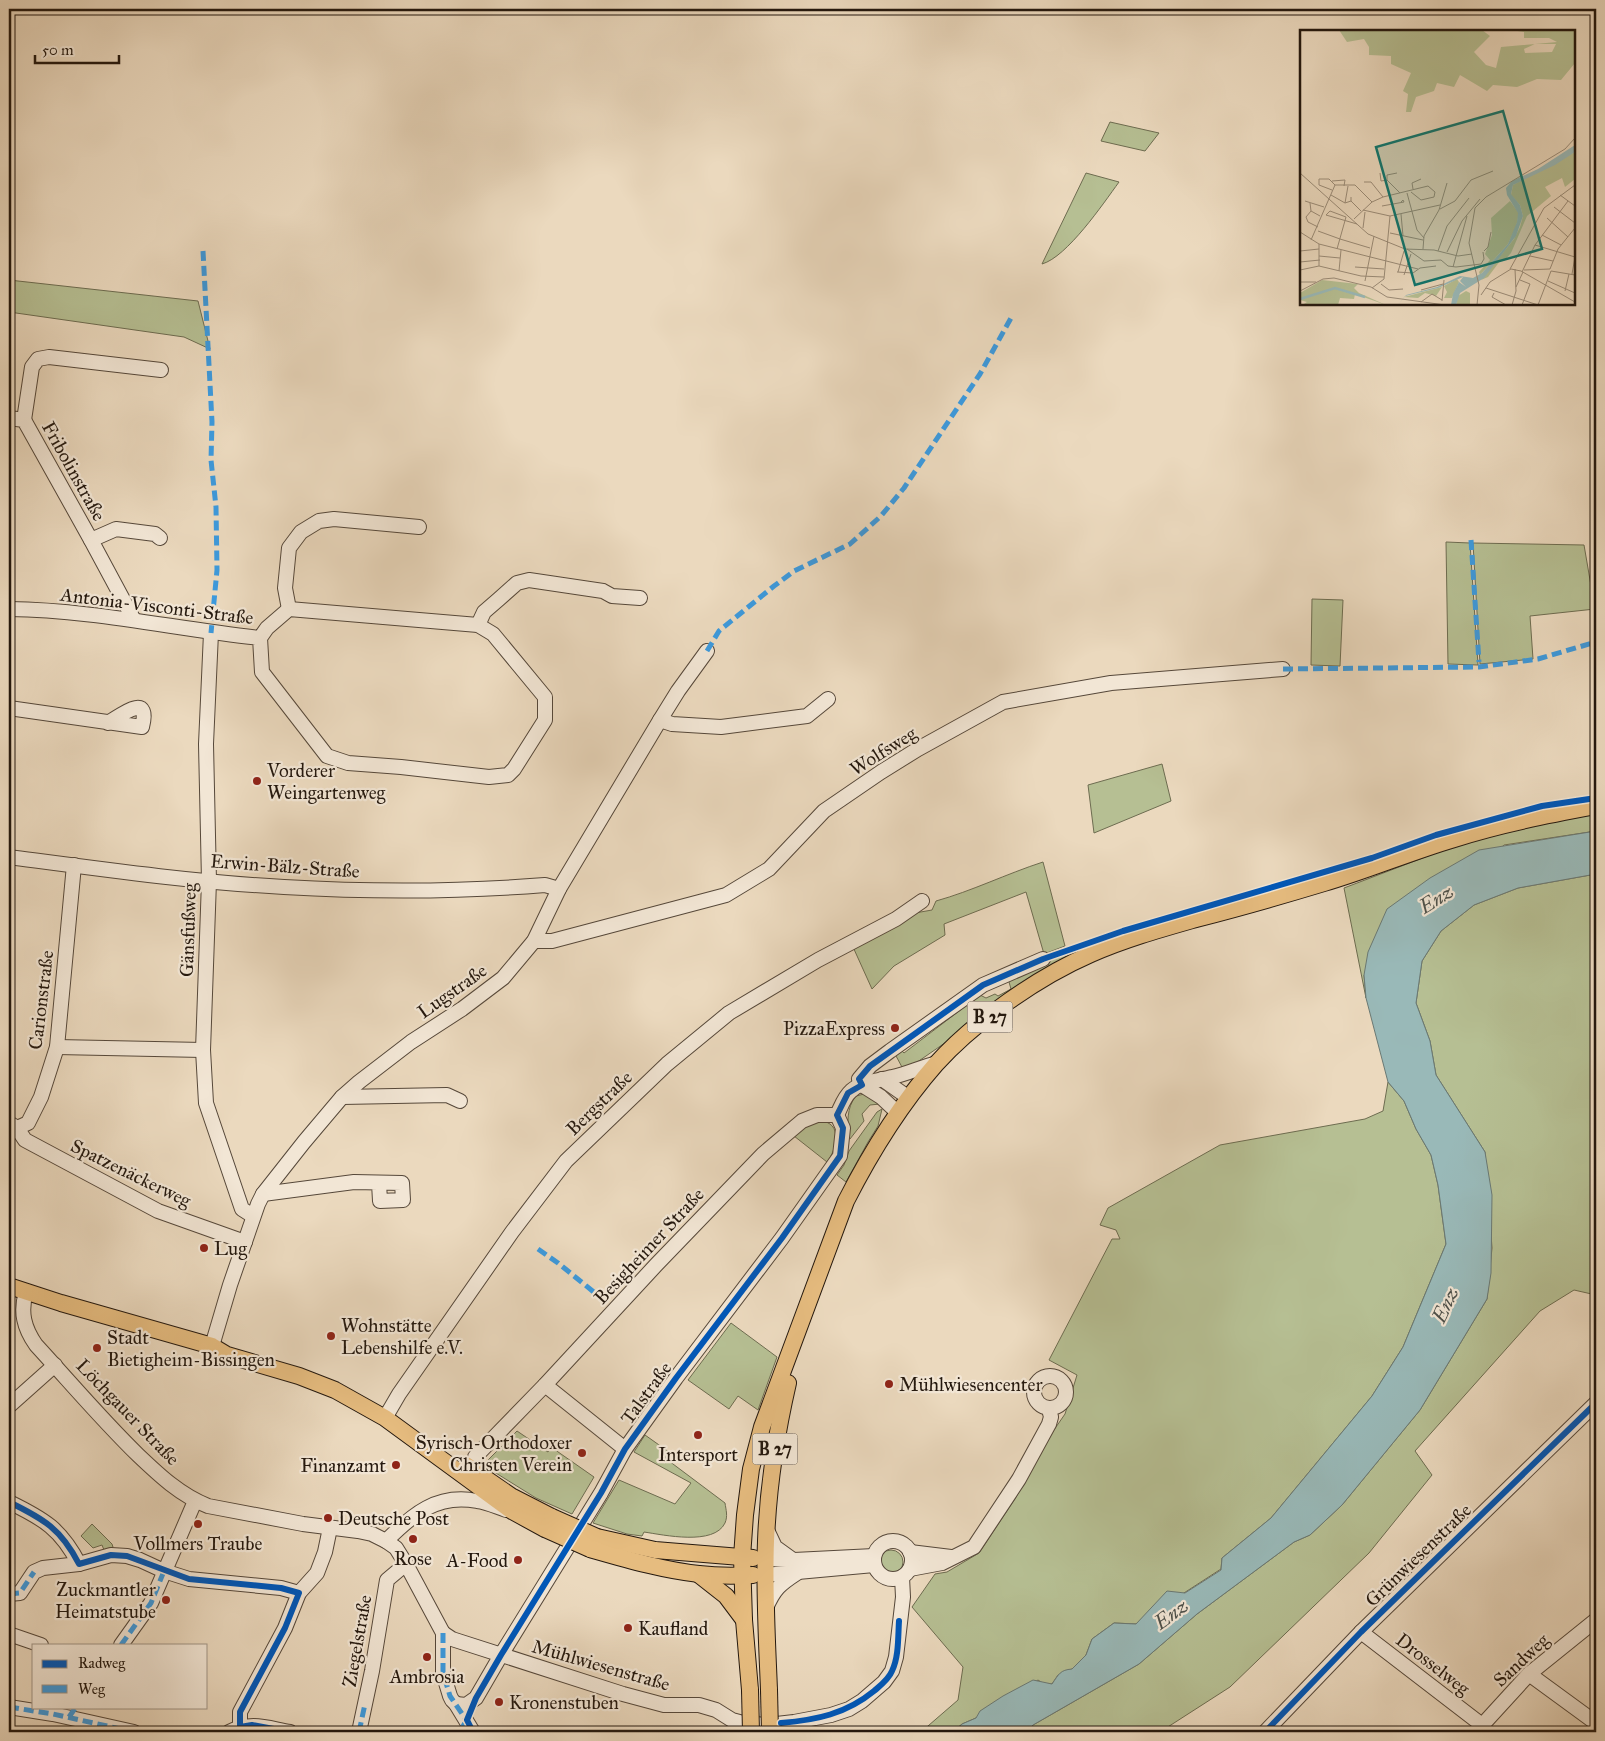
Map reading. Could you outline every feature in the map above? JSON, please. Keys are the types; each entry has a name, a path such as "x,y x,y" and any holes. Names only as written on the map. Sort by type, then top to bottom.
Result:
{"main road":[{"name":"B 27","path":"751,1732 742,1557 747,1491 762,1427 846,1201 862,1170 898,1113 908,1098 937,1064 982,1023 1012,1000 1048,977 1107,948 1165,928 1338,879 1453,839 1514,822 1596,806"},
{"path":"9,1286 212,1346 227,1355 299,1376 335,1390 387,1414 475,1479 512,1511 549,1523 638,1562 698,1574 742,1575 765,1567"},
{"name":"B 27","path":"770,1732 765,1567 767,1530 771,1474 798,1334"},
{"path":"475,1479 511,1496 549,1523"},
{"path":"593,1543 742,1557 765,1567"},
{"path":"698,1574 706,1568 708,1554"},
{"path":"698,1574 726,1596 744,1620"}],"street":[{"name":"Fribolinstraße","path":"134,620 24,420 32,367 38,359 49,357 161,370"},
{"name":"Fribolinstraße","path":"9,418 24,420"},
{"path":"260,638 262,672 326,756 348,763 488,777 508,775 514,769 545,720 546,697 493,634 478,625 290,609 285,588 289,548 301,532 319,521 334,519 419,527"},
{"name":"Fribolinstraße","path":"91,540 116,529 156,534 160,538"},
{"path":"478,625 484,612 498,599 517,583 530,580 603,591 612,596 640,598"},
{"name":"Antonia-Visconti-Straße","path":"9,609 134,620 211,633 260,638 267,628 290,609"},
{"name":"Gänsfußweg","path":"211,633 206,744 209,881 203,1050 206,1103 242,1210 253,1216"},
{"name":"Lugstraße","path":"212,1346 253,1216 263,1194 342,1097 411,1042 462,1009 503,978 534,941 560,890 660,720 707,651"},
{"name":"Wolfsweg","path":"534,941 552,941 726,895 740,888 769,869 824,812 918,749 1003,702 1111,683 1283,669"},
{"path":"660,720 672,724 721,727 798,718 807,716 828,699"},
{"path":"9,708 108,723"},
{"name":"Erwin-Bälz-Straße","path":"9,857 209,881 283,887 374,891 545,885 560,890"},
{"name":"Carionstraße","path":"13,1126 28,1123 41,1097 57,1047 74,865"},
{"name":"Bergstraße","path":"387,1414 512,1232 573,1154 667,1064 729,1013 818,960 896,919 922,900"},
{"path":"898,1113 881,1097 862,1085 860,1079 863,1073 983,985 1043,959"},
{"path":"57,1047 203,1050"},
{"path":"880,1059 882,1070 908,1098"},
{"path":"837,1115 848,1093 862,1085 937,1064"},
{"path":"342,1097 447,1095 460,1101"},
{"name":"Besigheimer Straße","path":"475,1457 763,1154 802,1121 817,1115 837,1115"},
{"name":"Talstraße","path":"467,1728 476,1698 601,1493 625,1449 782,1238 840,1156 843,1128 837,1115"},
{"name":"Spatzenäckerweg","path":"13,1126 25,1140 158,1211 245,1242"},
{"path":"263,1194 354,1182 379,1184"},
{"name":"Löchgauer Straße","path":"26,1292 22,1312 30,1336 120,1438 162,1478 195,1501 208,1506 330,1528 358,1531 372,1534 386,1541 396,1548 406,1564 443,1633"},
{"path":"9,1406 55,1365"},
{"path":"545,1385 625,1449"},
{"name":"Grünwiesenstraße","path":"1265,1732 1361,1632 1596,1403"},
{"path":"951,1557 910,1552 902,1543 889,1541 879,1546 874,1560 880,1575 901,1576 942,1563 974,1547 1028,1464 1049,1424 1051,1418 1049,1409"},
{"path":"386,1541 412,1516 431,1505 450,1499 476,1500 512,1511"},
{"path":"122,1644 150,1603 195,1501"},
{"path":"9,1502 34,1514 52,1527 70,1547 79,1564"},
{"path":"290,1732 252,1725 235,1729 240,1712 285,1628 299,1593 316,1573 325,1552 330,1528"},
{"path":"767,1530 775,1547 798,1565"},
{"name":"Mühlwiesenstraße","path":"443,1633 452,1639 623,1694 664,1705 699,1705 716,1710 738,1722 781,1724 831,1715 849,1709 862,1701 884,1682 892,1671 896,1657 902,1597 901,1576 912,1564 910,1552"},
{"path":"9,1594 20,1593 34,1572 43,1568 79,1564 111,1555 127,1556 190,1579 281,1588 299,1593"},
{"path":"765,1567 874,1560"},
{"name":"Ziegelstraße","path":"359,1732 387,1580 406,1564"},
{"path":"766,1609 777,1588 798,1565"},
{"name":"Sandweg","path":"1479,1729 1529,1674 1596,1620"},
{"name":"Drosselweg","path":"1361,1632 1479,1729"},
{"path":"443,1633 443,1673 450,1696 456,1704 467,1728"},
{"path":"9,1634 38,1644"},
{"path":"1529,1674 1596,1723"},
{"path":"456,1704 466,1705 476,1698"},
{"path":"9,1707 72,1712 134,1732"}],"green space":[{"path":"1110,122 1159,133 1145,151 1101,141"},
{"path":"1086,173 1119,182 1073,241 1052,259 1042,264"},
{"path":"9,280 198,301 210,349 184,337 9,312"},
{"path":"1446,542 1470,543 1478,665 1448,664"},
{"path":"1473,543 1584,545 1595,609 1530,616 1533,659 1480,664"},
{"path":"1312,599 1343,600 1340,666 1311,665"},
{"path":"1162,764 1171,801 1094,833 1088,785"},
{"path":"1596,812 1596,831 1504,845 1364,975 1366,998 1344,888 1488,833"},
{"path":"1043,862 1065,946 1044,954 1026,892 944,924 945,935 894,966 872,989 853,947 915,913 932,910 936,901"},
{"path":"1596,874 1596,1295 1574,1290 1540,1311 1415,1451 1432,1475 1369,1553 1230,1687 1160,1732 1026,1732 1033,1725 1139,1664 1197,1614 1294,1542 1310,1535 1342,1505 1420,1410 1487,1299 1492,1248 1485,1152 1436,1075 1430,1041 1416,1003 1422,961 1441,931 1474,905 1518,888"},
{"path":"1109,938 1110,940 952,1038 913,1065 903,1069 895,1054 901,1050 904,1053 980,995 986,998 995,994 998,996 1011,989 1009,982 1012,979 1062,955"},
{"path":"1388,1082 1404,1101 1416,1129 1431,1155 1438,1185 1446,1244 1403,1347 1372,1396 1271,1518 1222,1558 1221,1569 1136,1624 1114,1623 1092,1639 1086,1655 1072,1669 1058,1675 1052,1684 1044,1684 1038,1680 976,1718 962,1724 953,1732 921,1732 958,1700 963,1667 912,1607 935,1574 947,1572 979,1553 1015,1499 1047,1440 1065,1414 1077,1375 1049,1360 1112,1239 1120,1239 1116,1230 1100,1225 1108,1208 1220,1145 1365,1119 1383,1111"},
{"path":"864,1094 880,1104 870,1105 862,1114 864,1121 850,1139 848,1138 849,1111 856,1096"},
{"path":"882,1109 878,1126 846,1182 837,1175 844,1165 849,1151 877,1112"},
{"path":"820,1121 832,1126 835,1131 835,1144 831,1157 827,1162 794,1136 803,1126"},
{"path":"731,1323 777,1357 758,1410 738,1396 729,1409 688,1380"},
{"path":"517,1431 548,1452 551,1447 594,1477 572,1514 536,1498 483,1465"},
{"path":"645,1435 669,1452 665,1458 725,1503 726,1520 719,1530 711,1535 700,1537 676,1537 644,1532 642,1536 627,1534 593,1523 619,1480 675,1504 691,1483 634,1452"},
{"path":"92,1524 113,1547 104,1550 102,1545 93,1548 81,1536"},
{"path":"891,1550 900,1553 903,1562 900,1571 891,1574 882,1571 879,1562 882,1553"}],"water":[{"name":"Enz","path":"1596,831 1596,874 1518,888 1474,905 1441,931 1422,961 1416,1003 1430,1041 1436,1075 1485,1152 1492,1195 1491,1273 1487,1299 1420,1410 1342,1505 1310,1535 1294,1542 1197,1614 1139,1664 1033,1725 1026,1732 953,1732 962,1724 976,1718 980,1711 1003,1696 1033,1680 1052,1684 1060,1673 1072,1669 1086,1655 1092,1639 1114,1623 1136,1624 1167,1591 1185,1593 1221,1570 1222,1558 1271,1518 1372,1396 1403,1347 1446,1244 1438,1185 1431,1155 1416,1129 1404,1101 1388,1082 1366,998 1364,975 1368,952 1387,909 1430,878 1479,850"}],"marked path":[{"path":"203,251 212,422 211,460 216,507 217,570 211,633"},
{"path":"707,651 719,631 774,586 794,571 850,544 881,516 904,488 980,374 1011,318"},
{"path":"1471,540 1479,662"},
{"path":"1283,669 1479,667 1538,659 1596,642"},
{"path":"538,1249 595,1293"},
{"path":"122,1644 151,1603 164,1571"},
{"path":"9,1594 20,1593 34,1572"},
{"path":"443,1633 443,1673 450,1696 467,1721"},
{"path":"359,1732 365,1704"},
{"path":"9,1707 53,1714 134,1732"},
{"path":"69,1717 75,1708"},
{"path":"460,1732 468,1717"},
{"path":"229,1732 243,1726"}],"cycle path":[{"path":"473,1732 467,1720 476,1698 601,1493 625,1449 782,1238 840,1156 843,1128 837,1115 848,1093 862,1085 859,1079 870,1066 983,985 1043,959 1123,931 1372,858 1436,835 1542,806 1596,798"},
{"path":"1265,1732 1361,1632 1596,1403"},
{"path":"9,1502 42,1520 58,1533 79,1564 111,1555 127,1556 189,1579 281,1588 299,1593 285,1628 240,1712 240,1727 252,1725 290,1732"},
{"path":"781,1723 818,1718 841,1710 863,1699 884,1682 891,1674 896,1659 899,1621"}],"place":[{"name":"Vorderer Weingartenweg","path":"257,781"},
{"name":"PizzaExpress","path":"895,1028"},
{"name":"Lug","path":"204,1248"},
{"name":"Wohnstätte Lebenshilfe e.V.","path":"331,1336"},
{"name":"Stadt Bietigheim-Bissingen","path":"97,1348"},
{"name":"Mühlwiesencenter","path":"889,1384"},
{"name":"Intersport","path":"698,1435"},
{"name":"Syrisch-Orthodoxer Christen Verein","path":"582,1453"},
{"name":"Finanzamt","path":"396,1465"},
{"name":"Deutsche Post","path":"328,1518"},
{"name":"Vollmers Traube","path":"198,1524"},
{"name":"Rose","path":"413,1539"},
{"name":"A-Food","path":"518,1560"},
{"name":"Zuckmantler Heimatstube","path":"166,1600"},
{"name":"Kaufland","path":"628,1628"},
{"name":"Ambrosia","path":"427,1657"},
{"name":"Kronenstuben","path":"499,1702"}]}
